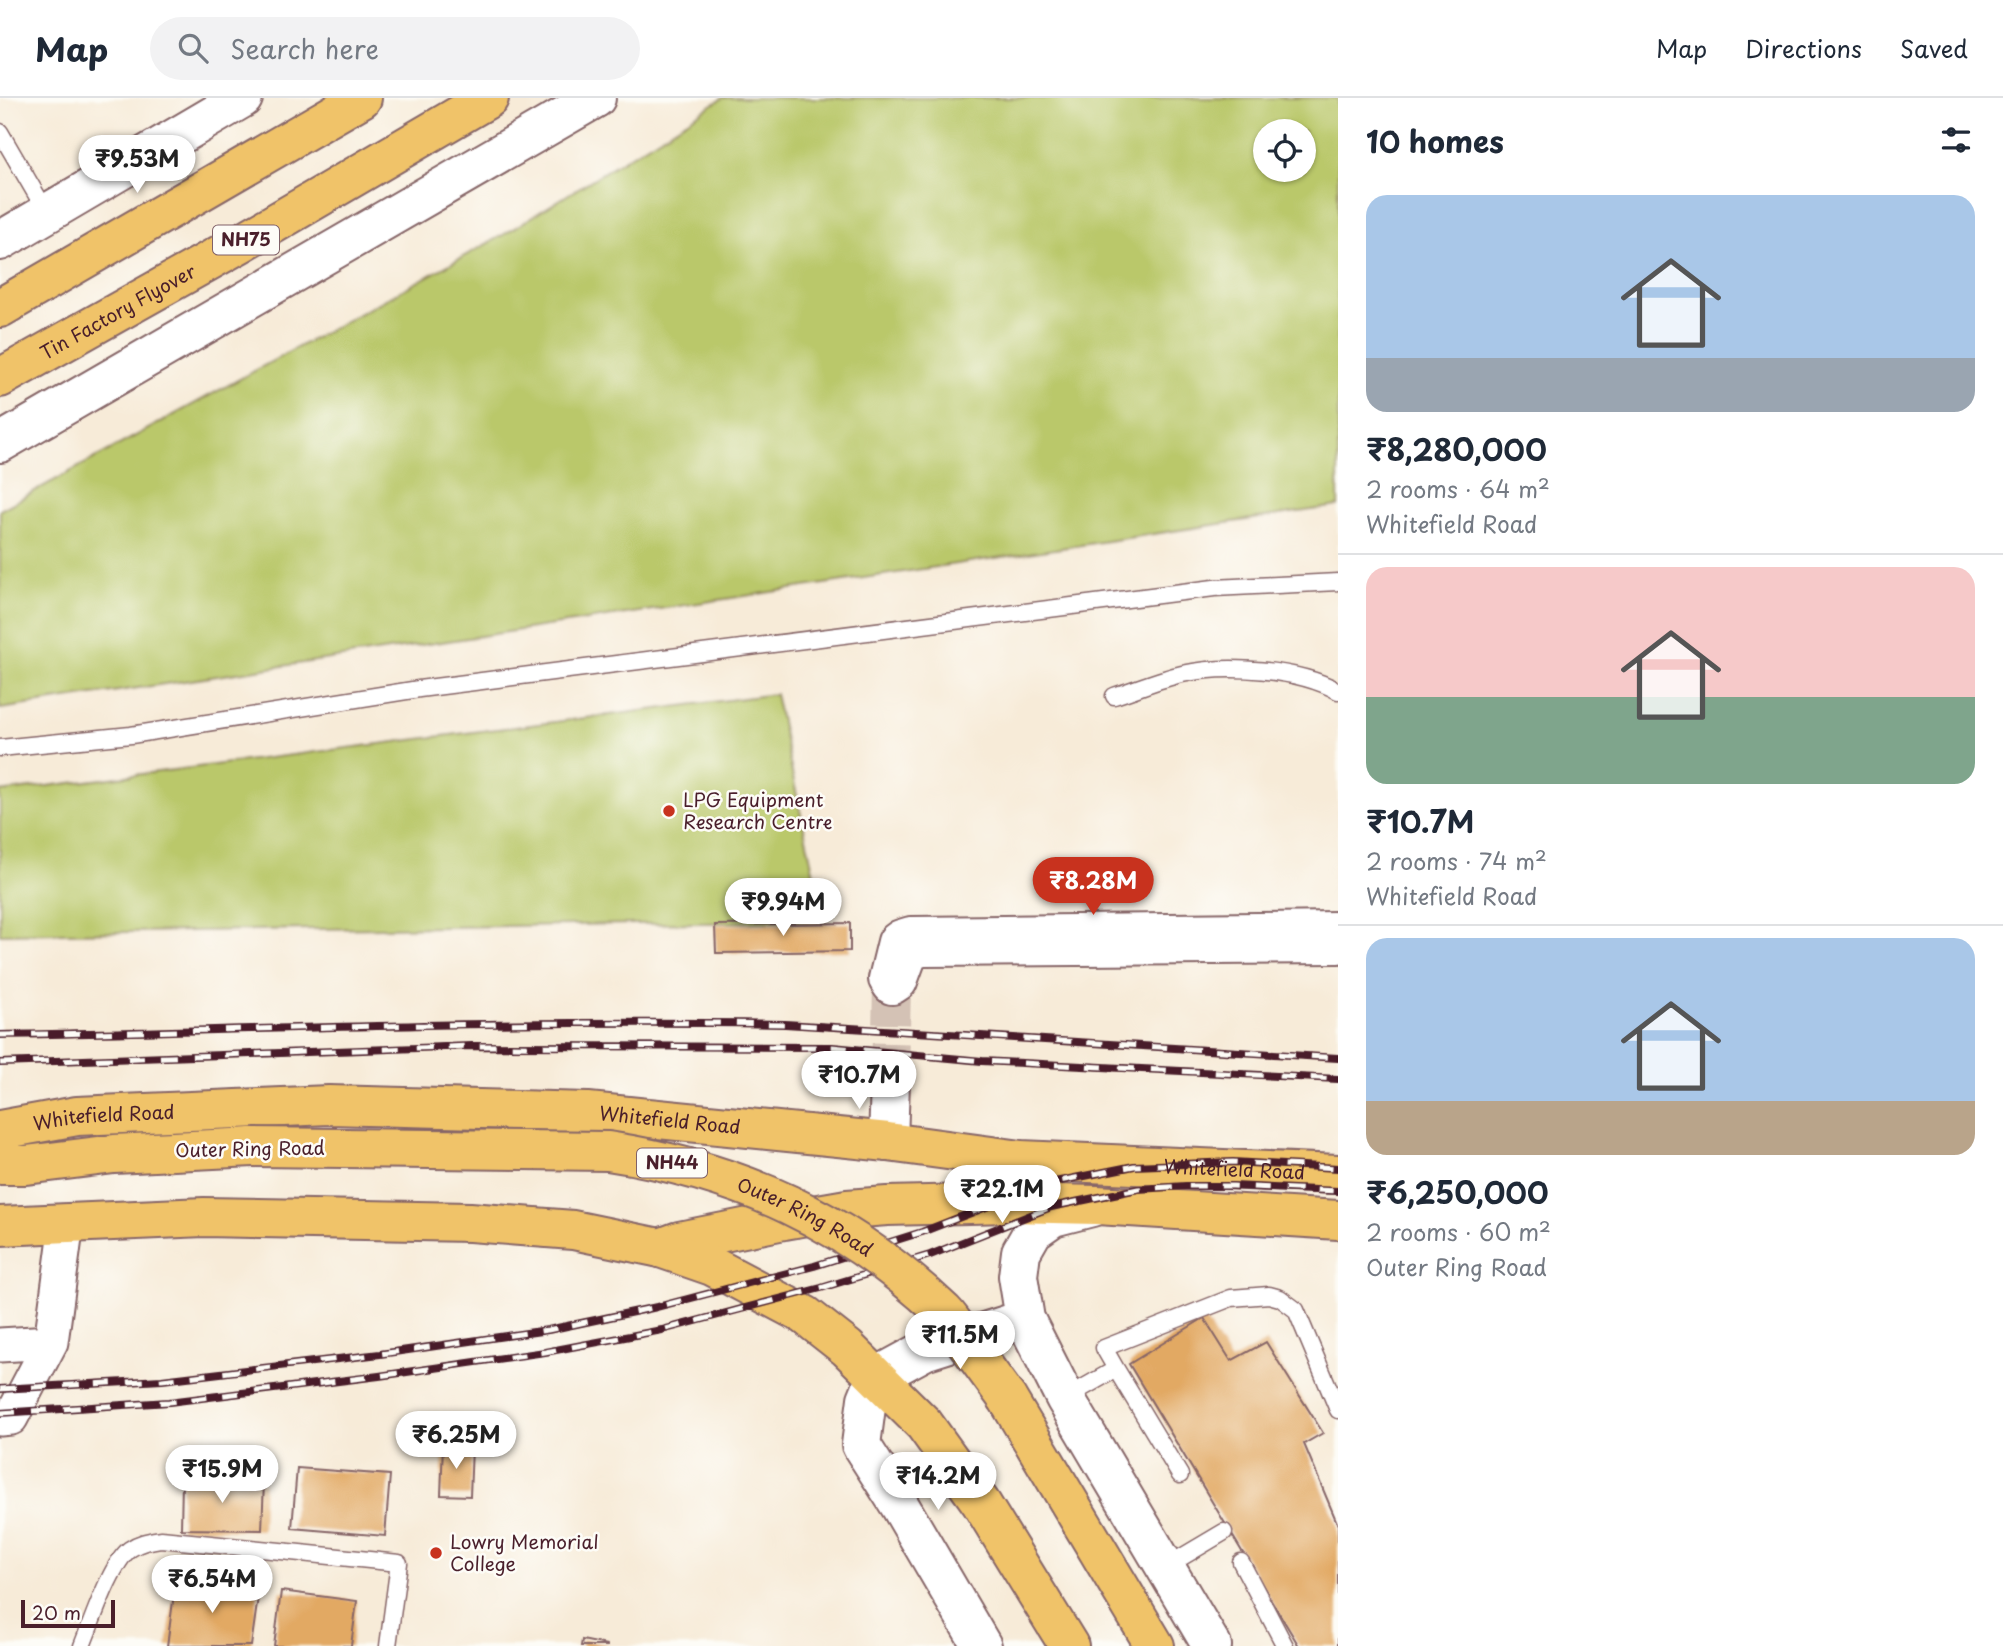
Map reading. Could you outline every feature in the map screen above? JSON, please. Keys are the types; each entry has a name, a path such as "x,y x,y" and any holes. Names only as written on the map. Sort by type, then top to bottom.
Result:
{"main road":[{"path":"0,308 362,98"},
{"name":"Tin Factory Flyover","path":"0,378 241,243 489,98"},
{"name":"Whitefield Road","path":"0,1130 77,1116 330,1104 588,1112 888,1142 1021,1160 1338,1174"},
{"name":"Outer Ring Road","path":"13,1165 114,1153 253,1147 608,1151 706,1172 765,1194 807,1212 862,1247 945,1314 1007,1398 1155,1646"},
{"path":"660,1248 679,1241 847,1209 1010,1202 1338,1220"},
{"path":"0,1226 204,1217 470,1222 573,1230 660,1248 712,1266 805,1315 847,1348 924,1424 981,1503 1069,1646"}],"street":[{"path":"0,241 243,98"},
{"path":"0,443 596,98"},
{"path":"1338,931 911,936 897,942 888,979 892,985 898,981 909,951 922,947 1338,944"},
{"path":"888,1142 890,1081"},
{"path":"1097,1205 1053,1217 1033,1231 1021,1252 1018,1276 1025,1320 1065,1398 1212,1646"},
{"path":"0,1419 11,1418 51,1342 67,1223"},
{"path":"982,1646 861,1445 867,1399 876,1377 924,1350 1025,1320"},
{"path":"0,1345 51,1342"}],"lane":[{"path":"0,132 47,213"},
{"path":"0,748 131,735 419,689 1214,588 1338,582"},
{"path":"1114,696 1182,674 1224,668 1299,677 1338,691"},
{"path":"1180,1475 1104,1348 1231,1298 1269,1295 1280,1298 1296,1310 1338,1410"},
{"path":"1065,1398 1116,1369"},
{"path":"1165,1567 1224,1532"},
{"path":"82,1646 119,1561 130,1549 144,1542 161,1539 399,1563 388,1646"},
{"path":"1241,1562 1285,1646"}],"green space":[{"path":"723,98 1338,98 1338,506 0,709 0,510 503,235"},
{"path":"775,694 824,921 0,934 0,792"}],"building":[{"path":"850,923 850,951 716,953 715,925"},
{"path":"1204,1318 1231,1361 1266,1342 1323,1433 1304,1444 1338,1525 1338,1646 1299,1646 1129,1364"},
{"path":"443,1445 472,1447 470,1496 441,1495"},
{"path":"297,1468 390,1475 385,1536 292,1528"},
{"path":"182,1481 264,1482 262,1530 181,1529"},
{"path":"176,1579 259,1590 251,1646 167,1646"},
{"path":"281,1591 357,1601 351,1646 274,1646"},
{"path":"582,1640 607,1645 607,1646 581,1646"}],"tunnel":[{"path":"890,1081 892,985"}],"railway":[{"path":"0,1035 491,1024 785,1024 1338,1058"},
{"path":"0,1063 472,1046 832,1047 982,1061 1338,1079"},
{"path":"0,1389 162,1380 380,1354 548,1330 657,1307 814,1266 922,1232 1045,1184 1134,1166 1233,1162 1338,1168"},
{"path":"0,1413 169,1402 379,1376 545,1352 662,1330 821,1288 930,1255 1051,1207 1138,1189 1233,1186 1338,1191"}],"place":[{"name":"LPG Equipment Research Centre","path":"669,811"},
{"name":"Lowry Memorial College","path":"436,1553"}]}
